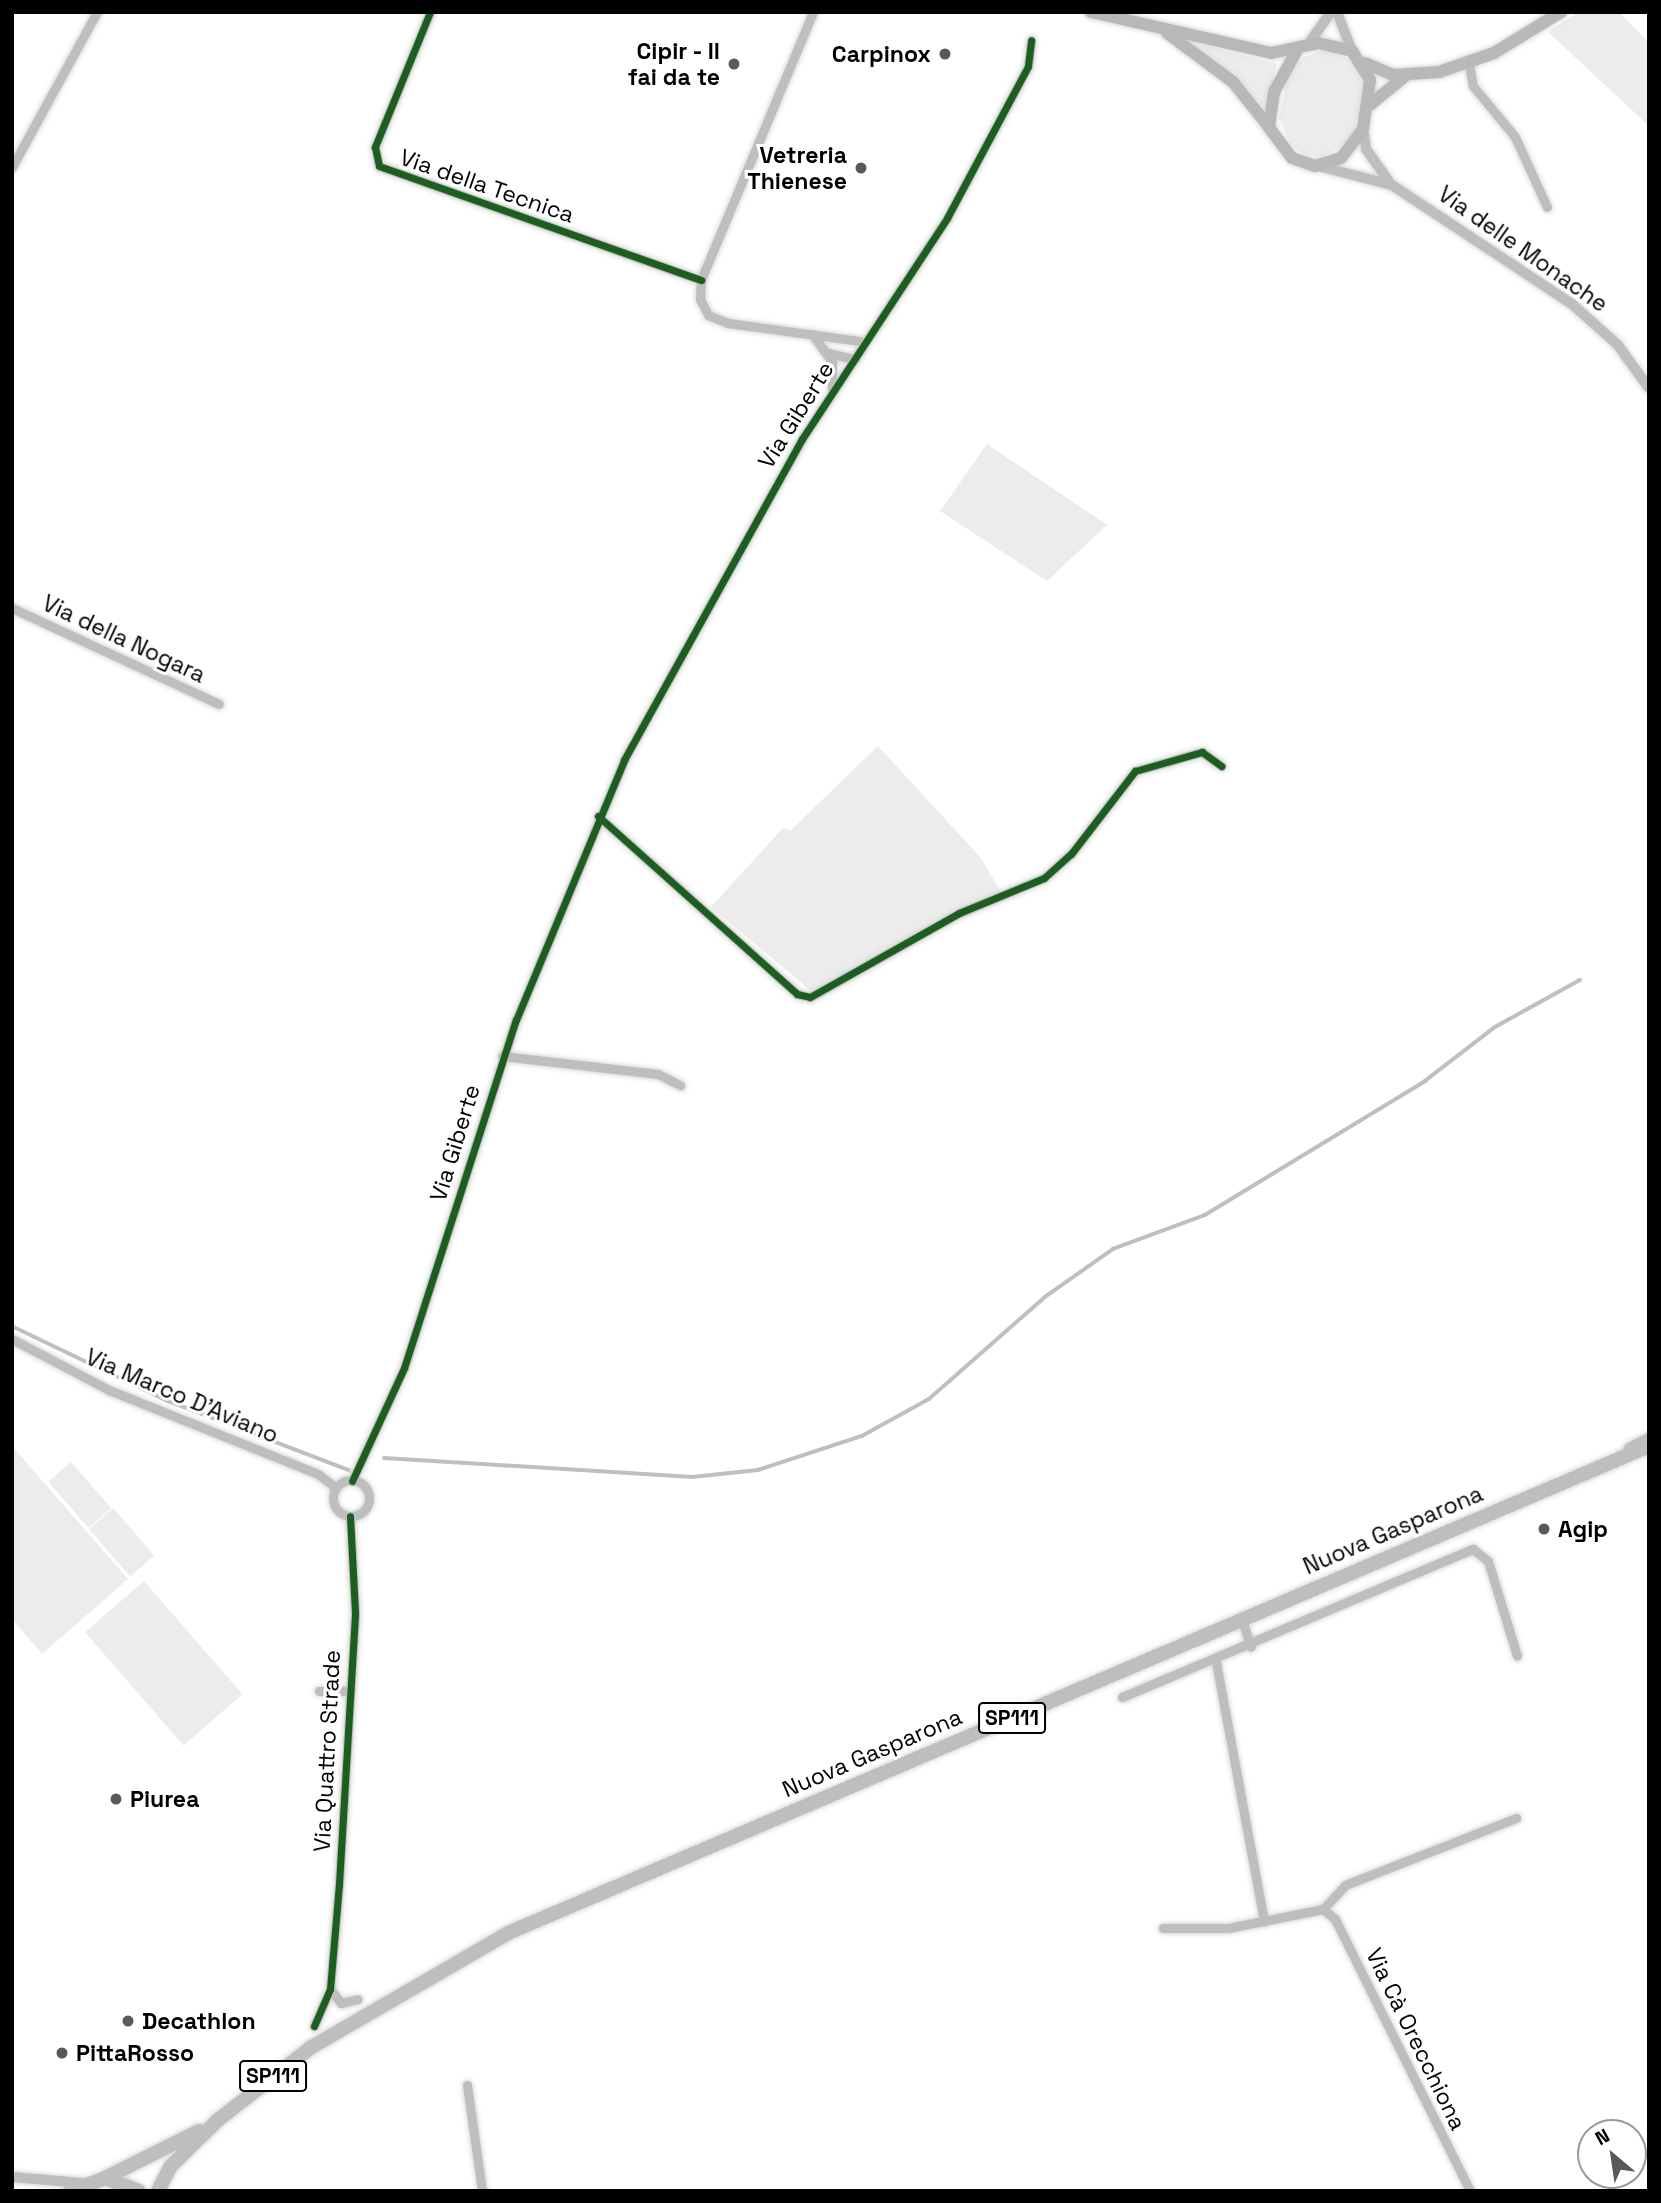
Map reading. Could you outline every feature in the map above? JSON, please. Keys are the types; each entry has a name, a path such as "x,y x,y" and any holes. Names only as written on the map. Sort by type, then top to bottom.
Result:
{"main road":[{"path":"1091,12 1234,47 1352,51 1365,63 1408,75"},
{"path":"1367,110 1384,89 1408,75 1469,64 1561,12"},
{"path":"1161,28 1233,82 1292,158 1315,166 1341,158 1363,129 1367,110 1365,63"},
{"path":"1269,127 1274,92 1301,49"},
{"name":"Nuova Gasparona","path":"158,2191 171,2166 218,2120 368,2010 508,1933 1649,1446"},
{"name":"Nuova Gasparona","path":"76,2187 105,2178 218,2120"},
{"path":"105,2178 139,2191"}],"street":[{"path":"12,167 97,12"},
{"name":"Via della Tecnica","path":"430,12 375,147 379,166 701,280"},
{"path":"813,12 701,280 708,315 866,342"},
{"path":"1301,49 1331,12"},
{"path":"1337,12 1352,51"},
{"name":"Via Giberte","path":"352,1481 425,1308 502,1056 598,816 709,601 831,392 947,218 1028,66 1031,40"},
{"path":"1469,64 1473,86 1515,137 1547,207"},
{"path":"1363,129 1366,149 1392,185"},
{"path":"1315,166 1392,185"},
{"name":"Via delle Monache","path":"1392,185 1573,305 1617,344 1649,388"},
{"path":"813,334 828,353 831,392"},
{"path":"841,338 855,359"},
{"path":"828,353 855,359"},
{"name":"Via della Nogara","path":"12,608 219,704"},
{"path":"598,816 797,994 810,997 959,913 1044,878 1071,854 1135,771 1202,752 1221,766"},
{"path":"502,1056 658,1074 680,1085"},
{"name":"Via Marco D'Aviano","path":"12,1339 109,1390 318,1474 336,1488"},
{"path":"1592,1470 1649,1438"},
{"path":"352,1481 367,1491 368,1503 350,1516 334,1504 336,1488 352,1481"},
{"name":"Via Quattro Strade","path":"314,2026 330,1989 355,1612 350,1516"},
{"path":"1122,1697 1216,1662 1473,1549 1488,1561 1517,1656"},
{"path":"1242,1620 1251,1647"},
{"path":"1216,1662 1264,1922"},
{"path":"319,1691 350,1691"},
{"path":"1163,1928 1264,1922 1323,1909 1345,1885 1516,1818"},
{"name":"Via Cà Orecchiona","path":"1323,1909 1335,1919 1470,2191"},
{"path":"330,1989 341,2003 358,1999"},
{"path":"467,2085 482,2191"},
{"path":"12,2177 76,2187"}],"shaded area":[{"path":"1578,12 1619,12 1649,43 1649,126 1548,32"},
{"path":"1174,37 1277,64 1265,109 1235,76"},
{"path":"1331,48 1360,68 1365,106 1351,141 1321,157 1304,154 1291,145 1279,118 1288,74 1304,57"},
{"path":"987,444 1107,525 1047,581 940,511"},
{"path":"878,746 980,857 1001,892 815,994 711,907 783,828 791,830"},
{"path":"12,1446 128,1579 42,1654 12,1619"},
{"path":"71,1462 111,1508 88,1528 48,1482"},
{"path":"113,1508 154,1556 130,1577 89,1529"},
{"path":"144,1581 242,1694 184,1745 85,1632"}],"waterway":[{"path":"384,1458 692,1477 758,1470 862,1436 929,1399 1045,1297 1113,1249 1205,1215 1425,1081 1495,1027 1580,980"},
{"path":"12,1326 168,1401 349,1470"}],"cycle path":[{"path":"430,12 375,147 379,166 701,280"},
{"path":"352,1481 404,1368 516,1020 624,760 802,439 947,218 1028,66 1031,40"},
{"path":"598,816 797,994 810,997 959,913 1044,878 1071,854 1135,771 1202,752 1221,766"},
{"path":"314,2026 330,1989 339,1884 355,1612 350,1516"}],"place":[{"name":"Carpinox","path":"945,54"},
{"name":"Cipir - Il fai da te","path":"734,64"},
{"name":"Vetreria Thienese","path":"861,168"},
{"name":"Agip","path":"1544,1529"},
{"name":"Piurea","path":"116,1799"},
{"name":"Decathlon","path":"128,2021"},
{"name":"PittaRosso","path":"62,2053"}]}
